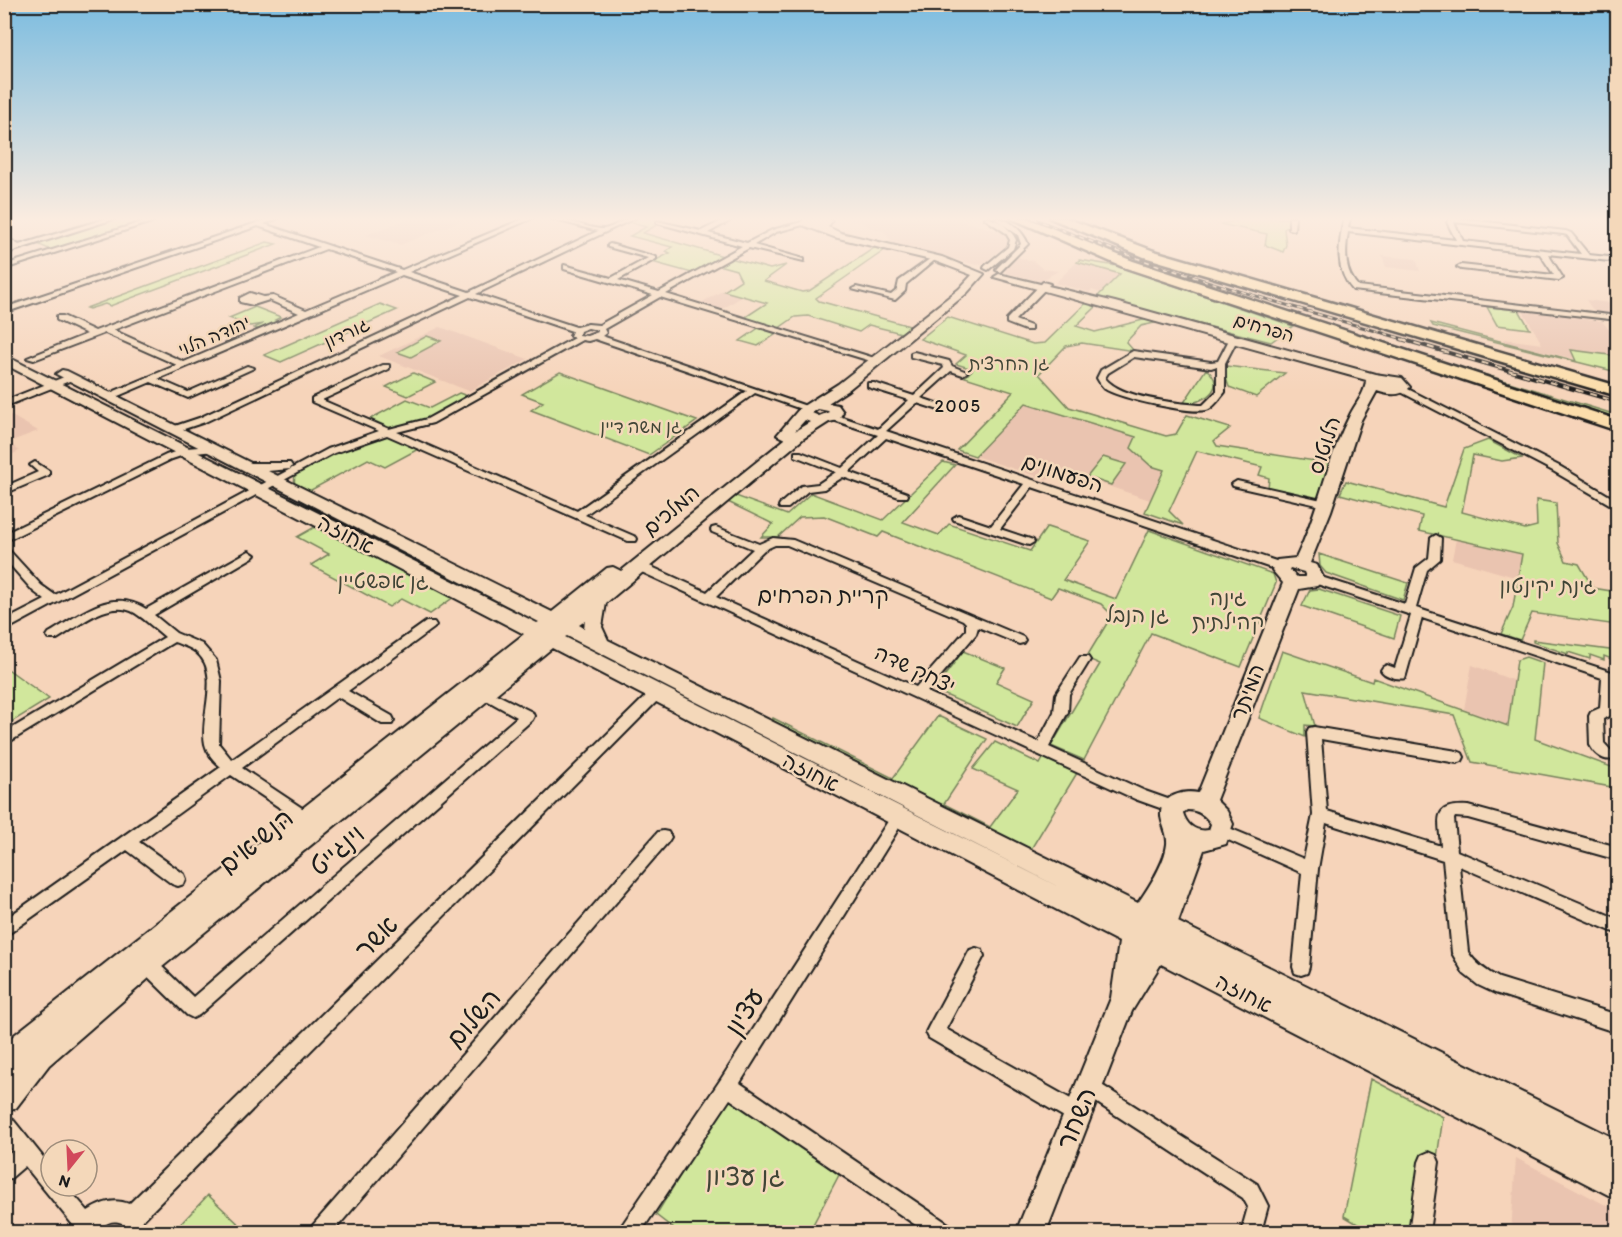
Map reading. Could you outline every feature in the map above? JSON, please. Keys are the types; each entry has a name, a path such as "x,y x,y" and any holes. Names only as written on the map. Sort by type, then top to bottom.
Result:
{"highway":[{"path":"1166,276 1617,426"},
{"path":"1223,276 1617,391"},
{"path":"1224,276 1617,380"},
{"path":"1233,298 1617,411"}],"street":[{"path":"4,311 107,276"},
{"path":"4,404 46,378 94,334 248,276"},
{"name":"יהודה הלוי","path":"108,397 392,276"},
{"path":"412,276 577,334 599,332 695,276"},
{"name":"גורדון","path":"172,430 202,420 507,276"},
{"path":"596,276 877,360"},
{"path":"610,280 619,276"},
{"path":"856,288 892,298 901,291 902,283 912,276"},
{"name":"המלכים","path":"551,629 575,603 790,431 810,408 877,360 963,291 986,276"},
{"name":"המלכים","path":"551,629 597,602 799,435 830,416 852,390 987,276"},
{"name":"הפרחים","path":"1002,276 1234,338 1373,381 1381,388 1398,390"},
{"path":"1350,276 1355,287 1617,318"},
{"path":"1539,276 1559,278 1558,276"},
{"path":"1028,328 1010,321 1045,286"},
{"path":"218,287 245,297 270,298 306,313"},
{"path":"60,318 94,334"},
{"path":"4,627 274,477 331,451 387,432 430,422 588,326 754,390 810,408 826,405 830,416"},
{"path":"106,330 184,364"},
{"path":"1221,363 1211,365 1133,354 1106,370 1101,378 1107,386 1119,392 1202,409 1221,392 1221,363 1234,338"},
{"name":"אחוזה","path":"4,345 46,378 108,397 211,449 274,477 521,614 551,629 601,645 1149,933 1617,1185"},
{"path":"914,355 946,363 949,368 963,372"},
{"name":"אחוזה","path":"4,359 46,378 186,451 274,477 521,614"},
{"path":"386,367 315,400 632,539"},
{"path":"151,379 188,395 250,368"},
{"path":"784,506 805,488 820,487 842,472 949,368"},
{"name":"הלוטוס","path":"1301,564 1326,504 1346,443 1364,400 1372,388 1373,381"},
{"path":"871,385 945,409"},
{"path":"578,515 754,390"},
{"path":"1398,390 1557,469 1617,506"},
{"name":"הלוטוס","path":"1364,400 1398,390"},
{"name":"הפעמונים","path":"830,416 1281,567"},
{"path":"4,539 169,457 186,451 211,449"},
{"path":"798,454 903,495"},
{"path":"4,491 45,473 35,465"},
{"path":"993,530 1031,482"},
{"name":"הלוטוס","path":"1237,484 1326,504"},
{"path":"958,518 1029,542"},
{"path":"716,530 760,548"},
{"path":"1387,670 1400,675 1422,568 1434,559 1436,538"},
{"path":"709,597 760,548 773,541 789,542 1019,640"},
{"path":"4,551 37,588 54,600"},
{"path":"146,615 249,555"},
{"path":"1316,579 1311,569 1301,564 1291,562 1281,567 1282,573 1293,581 1304,584 1316,579 1613,678 1612,714 1596,716 1597,745 1608,755"},
{"name":"יצחק שדה","path":"639,566 1140,795 1182,825"},
{"name":"המיתר","path":"1204,804 1293,581"},
{"path":"597,602 593,627 601,645"},
{"path":"575,603 521,614 515,659 559,652 579,653"},
{"path":"53,636 111,604 127,604 146,615 174,637 200,647 209,659 214,684 210,735 213,750 231,767 306,818"},
{"path":"918,694 972,631 974,626 970,619"},
{"path":"4,930 430,625"},
{"name":"אחוזה","path":"551,629 579,653 899,816 1617,1156"},
{"name":"הנשיאים","path":"4,1061 306,818 551,629"},
{"path":"4,740 174,637"},
{"name":"הנשיאים","path":"5,1099 39,1054 147,964 486,694 515,659"},
{"path":"1041,750 1061,712 1063,694 1084,660"},
{"path":"338,691 387,720"},
{"name":"אשר","path":"132,1225 657,693"},
{"name":"וינגייט","path":"147,964 193,1009 527,716 486,694"},
{"path":"1301,967 1310,869 1320,815 1314,732 1457,757"},
{"path":"1149,933 1182,825 1183,801 1204,804 1219,816 1222,831"},
{"path":"1617,854 1458,810 1448,813 1446,817 1460,953 1470,969 1496,985 1617,1024"},
{"path":"1320,815 1449,855 1617,927"},
{"name":"עציון","path":"628,1233 728,1086 899,816"},
{"path":"1182,825 1212,840 1222,831"},
{"path":"1222,831 1310,869"},
{"name":"השלום","path":"320,1233 663,837"},
{"path":"127,842 178,879"},
{"name":"השחר","path":"1030,1233 1149,933"},
{"path":"976,956 935,1032 1078,1114"},
{"path":"728,1086 943,1233"},
{"path":"1089,1086 1251,1191 1257,1206 1251,1233"},
{"path":"5,1099 26,1152 39,1168"},
{"path":"4,1171 26,1152"},
{"path":"1419,1233 1429,1162"},
{"path":"62,1198 83,1229 107,1211 125,1211 132,1225"}],"shaded area":[{"path":"1018,276 1050,276 1041,281"},
{"path":"1063,276 1119,276 1101,293 1055,283"},
{"path":"722,291 743,296 724,308 715,309 699,304"},
{"path":"1586,300 1617,304 1617,316 1595,313"},
{"path":"1523,311 1602,321 1610,331 1617,332 1617,369 1505,342 1503,339 1542,344"},
{"path":"440,327 528,359 469,391 379,356"},
{"path":"1026,403 1137,437 1164,470 1150,500 1084,478 1061,480 1051,477 1048,480 975,456"},
{"path":"5,412 38,431 9,442 19,451 5,458"},
{"path":"1456,539 1522,554 1518,578 1452,559"},
{"path":"1472,665 1515,681 1509,726 1464,709"},
{"path":"1516,1158 1617,1211 1617,1232 1511,1232"}],"green space":[{"path":"175,276 191,276 110,306 105,304 86,308"},
{"path":"739,276 771,276 764,281 802,292 809,291 832,276 848,276 816,298 819,301 910,326 901,333 869,325 859,332 808,316 795,317 779,328 744,318 767,303 724,291 741,280"},
{"path":"1118,276 1146,276 1293,326 1271,342 1096,298"},
{"name":"גן החרצית","path":"1087,302 1098,305 1076,326 1095,332 1147,319 1159,322 1141,326 1126,342 1134,351 1082,343 1066,346 1039,374 1069,407 1166,436 1176,434 1187,415 1230,428 1214,441 1217,446 1335,464 1318,500 1268,488 1269,478 1259,475 1262,467 1197,451 1169,511 1183,525 1145,512 1164,470 1151,466 1131,448 1136,437 1026,403 975,456 957,450 1013,392 965,377 973,369 956,364 966,355 920,339 948,317 1033,344 1045,343"},
{"path":"380,304 397,310 281,362 264,355"},
{"path":"255,307 281,317 275,320 280,322 260,330 254,328 263,324 250,326 229,318"},
{"path":"1487,307 1519,310 1530,329 1497,325"},
{"path":"1431,323 1576,361 1571,350 1617,356 1617,372 1433,326"},
{"path":"760,327 778,333 758,346 740,341"},
{"path":"427,336 441,341 411,357 397,352"},
{"path":"1402,349 1617,415 1617,422"},
{"path":"1226,366 1285,373 1256,397 1229,387 1224,372"},
{"path":"1206,369 1215,382 1211,393 1198,401 1183,404"},
{"name":"גן משה דיין","path":"560,372 697,421 649,455 531,410 543,402 522,394"},
{"path":"413,373 435,382 408,396 386,387"},
{"path":"459,393 470,397 428,420 390,428 370,419 407,399 430,408"},
{"path":"387,432 422,447 385,467 368,459 302,495 294,490 295,469 337,448"},
{"name":"גינת יקינטון","path":"1488,440 1522,458 1502,461 1473,455 1462,512 1525,529 1537,526 1536,500 1556,503 1558,543 1566,561 1579,564 1593,588 1617,592 1617,625 1532,613 1520,640 1501,634 1513,607 1522,554 1419,531 1422,516 1340,494 1346,481 1444,507 1464,449"},
{"path":"1103,457 1126,464 1111,485 1087,477"},
{"name":"גן הנבל","path":"943,462 955,465 903,522 939,535 949,524 1030,551 1047,527 1090,541 1063,580 1116,599 1149,530 1273,574 1276,583 1241,667 1151,633 1084,760 1051,746 1100,664 1086,658 1112,615 1101,604 1058,588 1051,598 883,532 878,537 824,516 800,517 778,537 761,537 773,524 728,502 736,496 787,515 811,493 883,520"},
{"name":"גן אפשטיין","path":"320,524 458,594 430,614 401,599 389,607 311,565 329,554 297,537"},
{"path":"1319,554 1408,583 1403,600 1326,573 1320,566"},
{"path":"1319,589 1400,616 1394,638 1302,606 1310,590"},
{"path":"1533,640 1617,651 1617,661 1604,656 1604,660 1590,655 1590,659 1568,652 1568,654 1533,642"},
{"path":"963,651 1005,668 996,682 1034,699 1017,727 934,690"},
{"path":"1282,651 1372,682 1373,678 1508,726 1517,660 1526,657 1543,663 1535,739 1617,769 1617,788 1472,762 1454,715 1305,690 1315,726 1305,725 1305,737 1259,718"},
{"path":"5,667 49,699 5,726"},
{"path":"938,716 987,739 944,804 990,827 1018,789 973,769 995,742 1040,764 1044,757 1077,773 1028,854 769,723 773,718 893,778"},
{"path":"1371,1079 1443,1117 1426,1232 1371,1232 1344,1216"},
{"name":"גן עציון","path":"729,1095 839,1175 809,1232 678,1232 656,1215"},
{"path":"208,1195 247,1232 173,1232"}],"railway":[{"path":"1190,276 1407,340"},
{"path":"1401,339 1618,402"}],"district":[{"name":"2005","path":"958,406"},
{"name":"קריית הפרחים","path":"823,595"}],"park label":[{"name":"גינה קהילתית","path":"1228,609"}]}
